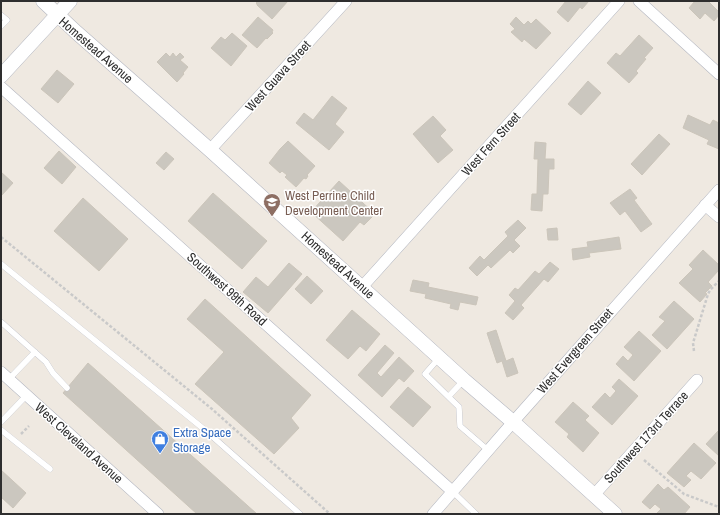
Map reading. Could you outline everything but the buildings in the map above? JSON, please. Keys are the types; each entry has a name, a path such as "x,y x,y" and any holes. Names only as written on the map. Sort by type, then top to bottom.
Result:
{"street":[{"name":"Homestead Avenue","path":"42,1 615,514"},
{"path":"1,76 70,1"},
{"name":"West Guava Street","path":"210,150 346,1"},
{"name":"West Fern Street","path":"362,287 619,1"},
{"path":"638,1 719,74"},
{"name":"Southwest 99th Road","path":"1,87 452,491"},
{"name":"West Evergreen Street","path":"433,514 719,190"},
{"path":"705,205 719,217"},
{"name":"West Cleveland Avenue","path":"5,376 158,514"},
{"name":"Southwest 173rd Terrace","path":"594,495 697,380"}],"lane":[{"path":"1,15 7,20 1,26"},
{"path":"1,264 186,415 300,514"},
{"path":"1,322 46,362 53,373 67,388"},
{"path":"5,376 35,352"},
{"path":"440,358 425,374 459,406 460,426 488,451"},
{"path":"449,396 464,380"},
{"path":"1,420 27,395"},
{"path":"1,430 50,470"},
{"path":"452,491 476,514"}],"path":[{"path":"1,237 212,409 330,514"},
{"path":"694,352 693,343 708,294 719,281"},
{"path":"22,434 29,426"},
{"path":"644,460 684,494 719,507"}],"place":[{"name":"West Perrine Child Development Center","path":"272,217"},
{"name":"Extra Space Storage","path":"160,454"}]}
